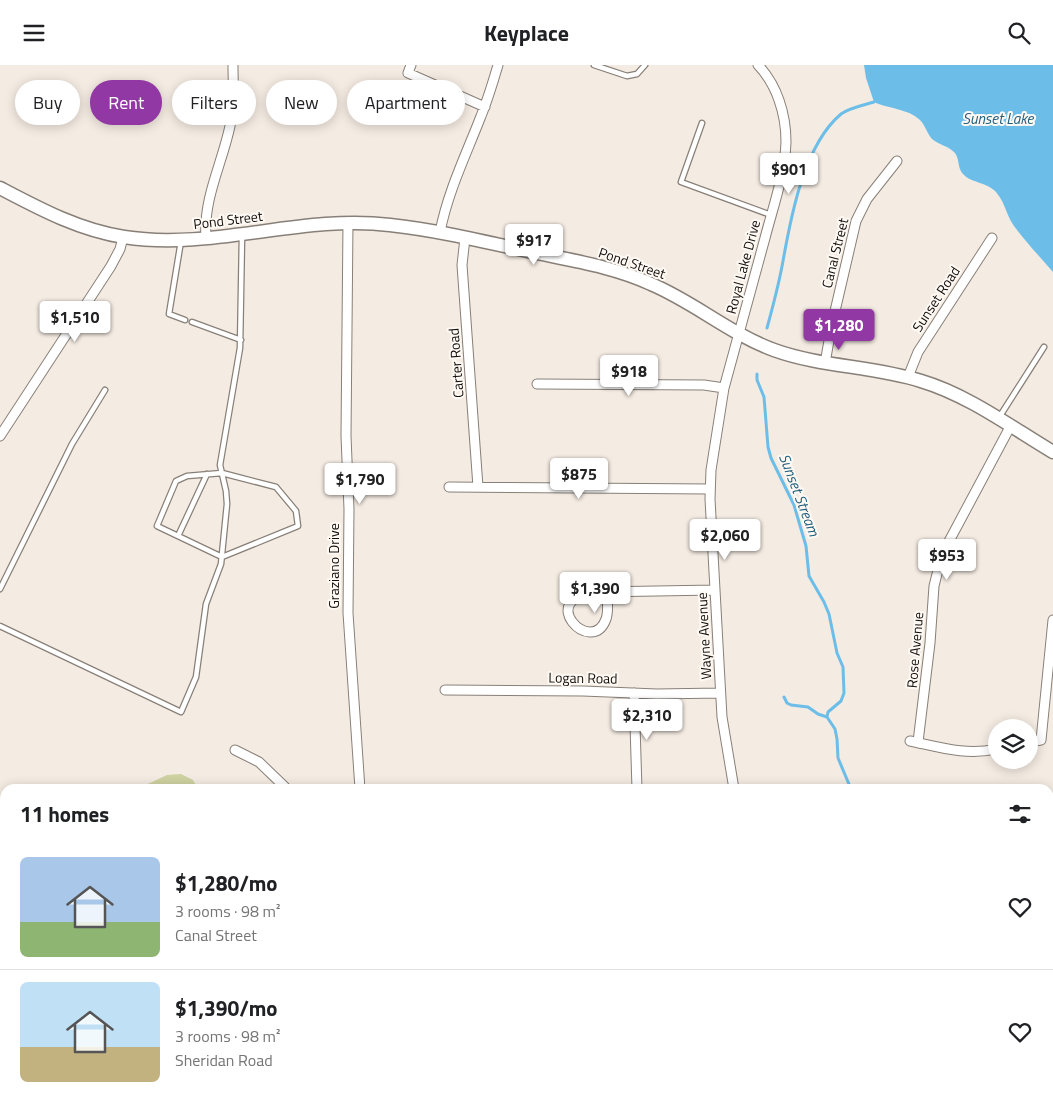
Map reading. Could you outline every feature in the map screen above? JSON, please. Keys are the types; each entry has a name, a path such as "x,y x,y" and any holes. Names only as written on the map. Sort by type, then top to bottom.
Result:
{"main road":[{"name":"Pond Street","path":"0,188 67,221 123,237 148,240 181,240 310,224 388,224 440,232 593,265 630,275 665,291 739,334 777,351 825,363 908,377 951,393 1053,453"}],"street":[{"path":"206,238 206,207 232,117 234,99 233,65"},
{"path":"411,65 408,73 485,107"},
{"path":"440,232 448,200 485,107 498,65"},
{"name":"Royal Lake Drive","path":"739,334 783,168 785,149 782,111 776,92 758,65"},
{"name":"Canal Street","path":"825,363 834,314 856,221 867,199 897,161"},
{"name":"Graziano Drive","path":"348,223 346,436 348,613 360,784"},
{"path":"0,436 111,266 123,237"},
{"name":"Carter Road","path":"465,238 462,265 478,487"},
{"name":"Sunset Road","path":"908,377 921,347 992,238"},
{"name":"Wayne Avenue","path":"733,784 723,730 720,693 710,489 712,462 724,388 739,334"},
{"path":"537,384 704,385 724,388"},
{"name":"Rose Avenue","path":"988,750 964,752 914,741 923,707 934,586 938,570 947,545 1010,427"},
{"path":"449,487 710,489"},
{"path":"607,591 607,616 601,626 588,631 581,630 574,625 570,619 570,604 575,598 584,593 607,591 715,590"},
{"path":"1038,741 1041,740 1053,620"},
{"name":"Logan Road","path":"445,690 720,693"},
{"path":"634,693 637,784"},
{"path":"235,750 259,762 282,784"}],"lane":[{"path":"594,65 627,76 637,74 645,65"},
{"path":"702,123 681,182 771,215"},
{"path":"0,626 181,712 196,677 206,604 220,570 222,557 228,504 221,459 238,367 241,340 242,233"},
{"path":"181,240 169,314 186,320"},
{"path":"192,323 241,340"},
{"path":"997,419 1044,347"},
{"path":"0,589 72,443 106,390"},
{"path":"222,473 276,487 296,511 298,526 222,557 157,526 176,481 187,476 222,473"},
{"path":"178,536 208,474"}],"green space":[{"path":"181,774 193,780 195,784 148,784 167,775"}],"water":[{"name":"Sunset Lake","path":"864,65 1053,65 1053,272 1014,226 996,192 988,186 966,177 960,169 957,156 953,151 932,139 922,122 915,116 874,102"}],"waterway":[{"name":"Sunset Stream","path":"767,328 780,278 790,223 808,162 828,127 841,114 852,108 874,102"},
{"name":"Sunset Stream","path":"757,374 757,380 764,397 768,447 771,458 794,505 806,546 809,576 829,614 837,653 843,667 844,693 841,701 828,712 827,717 835,729 838,758 849,784"},
{"path":"784,697 787,703 791,705 808,707 818,714 827,717"}]}
